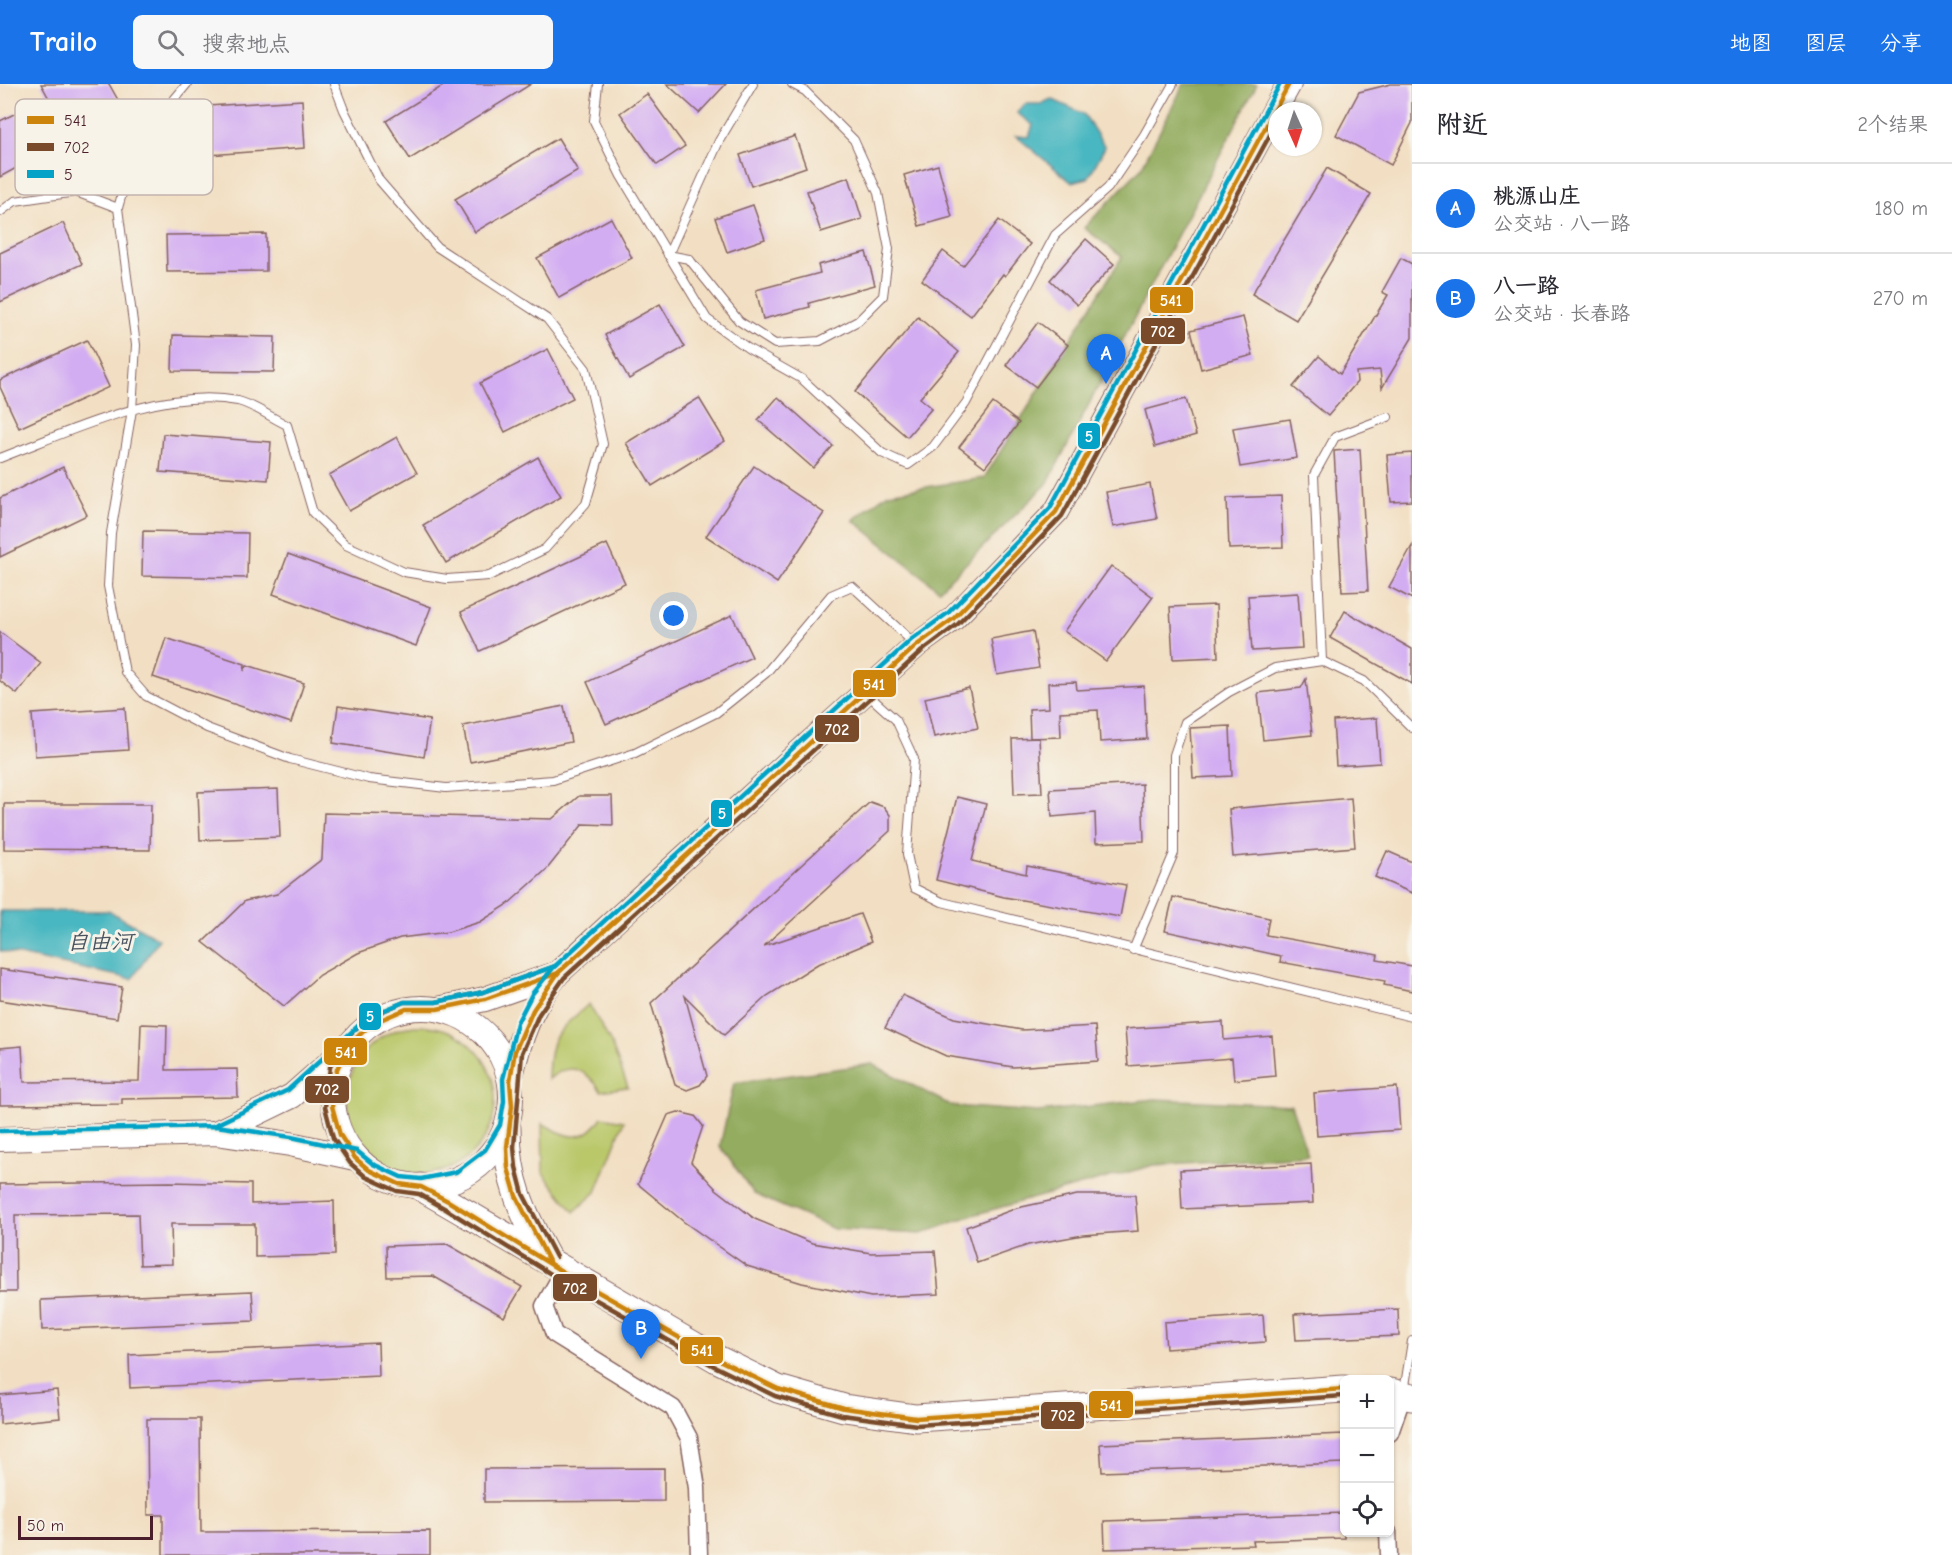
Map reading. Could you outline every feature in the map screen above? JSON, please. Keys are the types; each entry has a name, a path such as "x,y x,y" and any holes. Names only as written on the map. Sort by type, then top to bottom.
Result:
{"main road":[{"path":"510,1080 524,1026 538,998 558,973 916,645 953,619 1056,512 1289,84"},
{"path":"216,1133 292,1096 371,1024 406,1009 437,1009 485,999 558,973"},
{"path":"437,1009 465,1018 487,1035 501,1055 510,1080 512,1101 507,1128 507,1158 516,1196 556,1266"},
{"path":"349,1045 337,1069 332,1106 340,1135 356,1158 369,1170 399,1184 421,1187 459,1179 491,1155 507,1128"},
{"path":"0,1139 216,1133 290,1144 356,1158"},
{"path":"421,1187 748,1374 778,1389 844,1408 916,1418 1340,1389"}],"street":[{"path":"556,1266 544,1306 554,1334 673,1408 689,1438 697,1488 699,1555"},
{"path":"1390,1429 1402,1395"},
{"path":"1388,1537 1389,1555"}],"lane":[{"path":"174,99 187,84"},
{"path":"0,458 132,410 181,399 239,402 287,425 314,513 346,545 404,572 447,579 489,576 545,549 586,503 603,444 586,369 547,319 438,247 379,180 344,110 334,84"},
{"path":"598,84 594,120 621,176 707,319 749,349 802,379 882,453 908,465 933,447 966,403 1055,235 1108,188 1144,135 1173,84"},
{"path":"668,255 719,141 753,84"},
{"path":"668,255 689,259 738,321 775,344 820,341 858,321 883,296 889,249 878,193 854,140 805,91 792,84"},
{"path":"0,212 15,201 56,195"},
{"path":"84,195 118,208"},
{"path":"122,195 118,208 136,345 132,410 111,533 108,585 125,672 146,696 207,728 290,759 369,779 446,788 553,780 635,753 716,713 766,673 831,595 852,586 916,645"},
{"path":"1322,661 1314,475 1335,437 1388,417"},
{"path":"1133,950 1174,853 1174,755 1185,722 1229,692 1275,668 1322,661 1364,681 1412,728"},
{"path":"865,692 896,720 914,759 908,854 914,888 942,902 1412,1017"},
{"path":"1402,1395 1412,1341"}],"green space":[{"path":"1184,84 1257,84 1047,484 939,590 853,520 888,493 984,478 1122,257 1084,228 1141,168"},
{"path":"589,1004 611,1043 628,1087 601,1091 589,1077 570,1069 563,1070 548,1080 550,1053 556,1036"},
{"path":"421,1026 449,1031 474,1047 490,1072 495,1100 490,1128 474,1153 449,1169 421,1174 393,1169 368,1153 352,1128 347,1100 352,1072 368,1047 393,1031"},
{"path":"872,1064 952,1106 1038,1112 1155,1099 1291,1105 1308,1155 1154,1165 973,1215 921,1234 834,1229 754,1194 720,1146 734,1083"},
{"path":"602,1117 624,1121 596,1192 574,1212 543,1173 542,1123 559,1132 575,1136 589,1132"}],"water":[{"path":"1051,99 1084,114 1105,147 1088,178 1071,182 1016,136 1029,137 1033,125 1017,113 1025,104 1041,104"},
{"name":"自由河","path":"0,911 109,911 159,939 132,979 0,951"}],"building":[{"path":"41,84 109,84 117,99 49,99"},
{"path":"446,84 531,84 410,159 386,121"},
{"path":"667,84 726,84 699,113"},
{"path":"1391,84 1412,84 1412,123 1391,165 1336,135 1359,92"},
{"path":"647,94 685,146 657,165 620,113"},
{"path":"302,100 305,148 213,155 213,106"},
{"path":"15,114 15,169 0,177 0,121"},
{"path":"795,136 806,167 751,186 740,155"},
{"path":"558,138 578,171 475,232 455,199"},
{"path":"938,165 952,217 919,226 904,175"},
{"path":"1327,168 1371,194 1296,320 1252,294"},
{"path":"849,177 862,219 821,232 807,191"},
{"path":"753,205 765,239 727,252 715,218"},
{"path":"611,218 632,258 559,298 537,258"},
{"path":"999,220 1030,244 1005,276 1003,274 971,316 922,280 943,251 963,266"},
{"path":"63,223 82,264 0,302 0,253"},
{"path":"266,234 266,271 167,272 166,235"},
{"path":"1086,239 1114,264 1077,305 1050,280"},
{"path":"866,252 875,285 809,303 810,307 763,319 756,290 820,273 818,265"},
{"path":"1401,258 1412,264 1412,338 1382,388 1380,370 1356,372 1357,382 1328,416 1293,387 1319,356 1340,374 1388,295 1382,292"},
{"path":"660,304 685,347 629,379 605,335"},
{"path":"918,317 959,352 920,398 932,408 907,437 855,392"},
{"path":"1243,317 1253,355 1201,369 1191,330"},
{"path":"1038,322 1068,345 1036,387 1006,365"},
{"path":"173,335 275,337 274,372 172,371"},
{"path":"87,340 109,387 19,428 0,387 0,380"},
{"path":"548,349 573,398 505,432 480,383"},
{"path":"778,397 833,446 813,468 758,420"},
{"path":"699,398 725,441 652,486 626,443"},
{"path":"1186,399 1196,435 1155,447 1145,410"},
{"path":"993,403 1019,423 985,467 959,447"},
{"path":"1290,419 1297,458 1240,467 1233,428"},
{"path":"163,434 271,442 268,480 160,472"},
{"path":"397,437 417,473 349,511 329,475"},
{"path":"1360,449 1368,591 1342,592 1334,451"},
{"path":"1412,453 1412,501 1391,502 1387,455"},
{"path":"538,457 561,496 446,563 423,525"},
{"path":"754,466 824,513 777,583 706,536"},
{"path":"63,467 87,515 0,557 0,498"},
{"path":"1150,484 1157,519 1113,527 1106,492"},
{"path":"1281,496 1283,547 1229,549 1227,498"},
{"path":"143,531 248,533 247,578 142,576"},
{"path":"607,544 625,583 480,651 461,612"},
{"path":"1412,546 1412,599 1389,587"},
{"path":"288,554 431,607 416,646 273,594"},
{"path":"1111,566 1153,597 1106,661 1064,631"},
{"path":"1298,593 1302,648 1252,651 1248,596"},
{"path":"1216,605 1218,657 1173,659 1170,607"},
{"path":"1345,611 1412,649 1412,684 1330,638"},
{"path":"732,615 752,657 606,724 587,682"},
{"path":"1033,631 1039,668 997,675 991,639"},
{"path":"0,632 41,663 17,694 0,681"},
{"path":"166,638 245,664 244,671 247,665 304,683 291,723 153,677"},
{"path":"1306,679 1312,735 1263,740 1258,693 1301,688"},
{"path":"1076,682 1077,690 1144,686 1147,739 1100,742 1098,710 1060,712 1061,737 1030,738 1029,709 1049,708 1048,683"},
{"path":"969,688 978,728 934,737 925,698"},
{"path":"338,706 430,720 424,757 333,743"},
{"path":"564,706 571,742 470,762 463,726"},
{"path":"125,708 128,750 35,756 32,714"},
{"path":"1377,718 1380,763 1336,766 1333,721"},
{"path":"1230,726 1232,776 1193,778 1190,728"},
{"path":"1039,738 1042,793 1014,794 1012,739"},
{"path":"1142,784 1144,841 1096,843 1095,813 1052,817 1050,789"},
{"path":"278,789 280,837 200,840 198,792"},
{"path":"579,796 612,796 613,825 583,824 547,869 507,905 480,922 448,932 400,938 358,953 319,975 284,1006 203,942 245,901 277,894 322,859 324,813 552,819"},
{"path":"957,797 986,804 972,861 1026,874 1027,866 1126,885 1120,917 1004,897 936,880"},
{"path":"1351,798 1355,847 1233,857 1229,809"},
{"path":"870,802 884,807 890,815 890,831 764,946 860,914 871,942 816,965 767,996 724,1035 685,996 707,1076 700,1085 687,1090 675,1085 651,1003"},
{"path":"4,804 151,804 150,850 4,849"},
{"path":"1387,851 1412,862 1412,893 1375,877"},
{"path":"1173,897 1269,918 1266,935 1378,955 1377,960 1412,966 1412,991 1384,985 1385,981 1280,962 1281,956 1165,931"},
{"path":"0,969 122,987 117,1018 0,1000"},
{"path":"902,995 954,1018 1022,1030 1095,1026 1098,1061 1013,1067 946,1056 885,1028"},
{"path":"1223,1022 1224,1040 1272,1036 1275,1076 1234,1080 1232,1058 1128,1066 1125,1029"},
{"path":"141,1024 167,1025 166,1070 237,1069 238,1097 122,1099 122,1104 0,1105 0,1048 22,1046 24,1082 139,1081"},
{"path":"1397,1087 1400,1130 1317,1136 1314,1093"},
{"path":"678,1112 695,1116 703,1126 691,1162 716,1189 755,1219 812,1243 871,1253 935,1251 939,1294 871,1297 802,1283 747,1266 684,1222 638,1184 668,1115"},
{"path":"1311,1164 1313,1203 1182,1209 1180,1170"},
{"path":"170,1182 251,1184 251,1204 334,1201 335,1255 255,1257 255,1224 171,1224 172,1264 140,1265 138,1214 15,1215 16,1292 0,1292 0,1184"},
{"path":"1077,1195 1135,1195 1138,1231 1083,1235 1028,1245 977,1263 966,1227 1017,1208"},
{"path":"447,1244 522,1287 504,1317 433,1276 387,1277 386,1246"},
{"path":"252,1291 254,1321 42,1330 41,1300"},
{"path":"1398,1309 1399,1336 1296,1340 1294,1314"},
{"path":"1263,1315 1265,1342 1166,1349 1164,1322"},
{"path":"378,1343 379,1376 130,1388 129,1355"},
{"path":"57,1390 60,1418 0,1424 0,1395"},
{"path":"147,1419 200,1419 201,1532 430,1531 430,1555 163,1555 163,1515 148,1515"},
{"path":"1340,1434 1340,1463 1102,1472 1100,1444"},
{"path":"664,1468 664,1501 484,1502 484,1469"},
{"path":"1340,1513 1340,1537 1344,1538 1253,1541 1254,1545 1105,1549 1104,1521"}],"transit line":[{"name":"5","path":"0,1131 216,1126 291,1137 357,1151 373,1164 401,1177 421,1179 456,1172 485,1150 500,1125 504,1101 503,1079 517,1023 532,994 553,968 912,639 948,613 1050,508 1280,84"},
{"name":"541","path":"549,1261 516,1196 508,1168 507,1147 512,1106 510,1081 515,1051 533,1010 558,973 917,645 953,619 1056,512 1289,84"},
{"name":"702","path":"556,1257 523,1194 514,1147 522,1053 539,1014 564,978 922,651 958,624 1062,516 1268,138"},
{"name":"702","path":"555,966 483,992 436,1002 404,1002 367,1018 344,1040 330,1067 325,1107 333,1138 350,1163 366,1177 397,1191 419,1194 559,1279 714,1366 775,1396 842,1415 917,1425 1340,1396"},
{"name":"5","path":"213,1126 288,1090 368,1017 404,1002 436,1002 483,992 555,966"},
{"name":"541","path":"558,973 485,999 437,1009 406,1009 371,1024 349,1045 337,1069 332,1106 340,1135 355,1158 369,1170 399,1184 421,1187 448,1201 563,1272 717,1359 778,1389 844,1408 916,1418 1340,1389"}],"place":[{"name":"桃源山庄","path":"1106,384"},
{"name":"八一路","path":"641,1359"}]}
